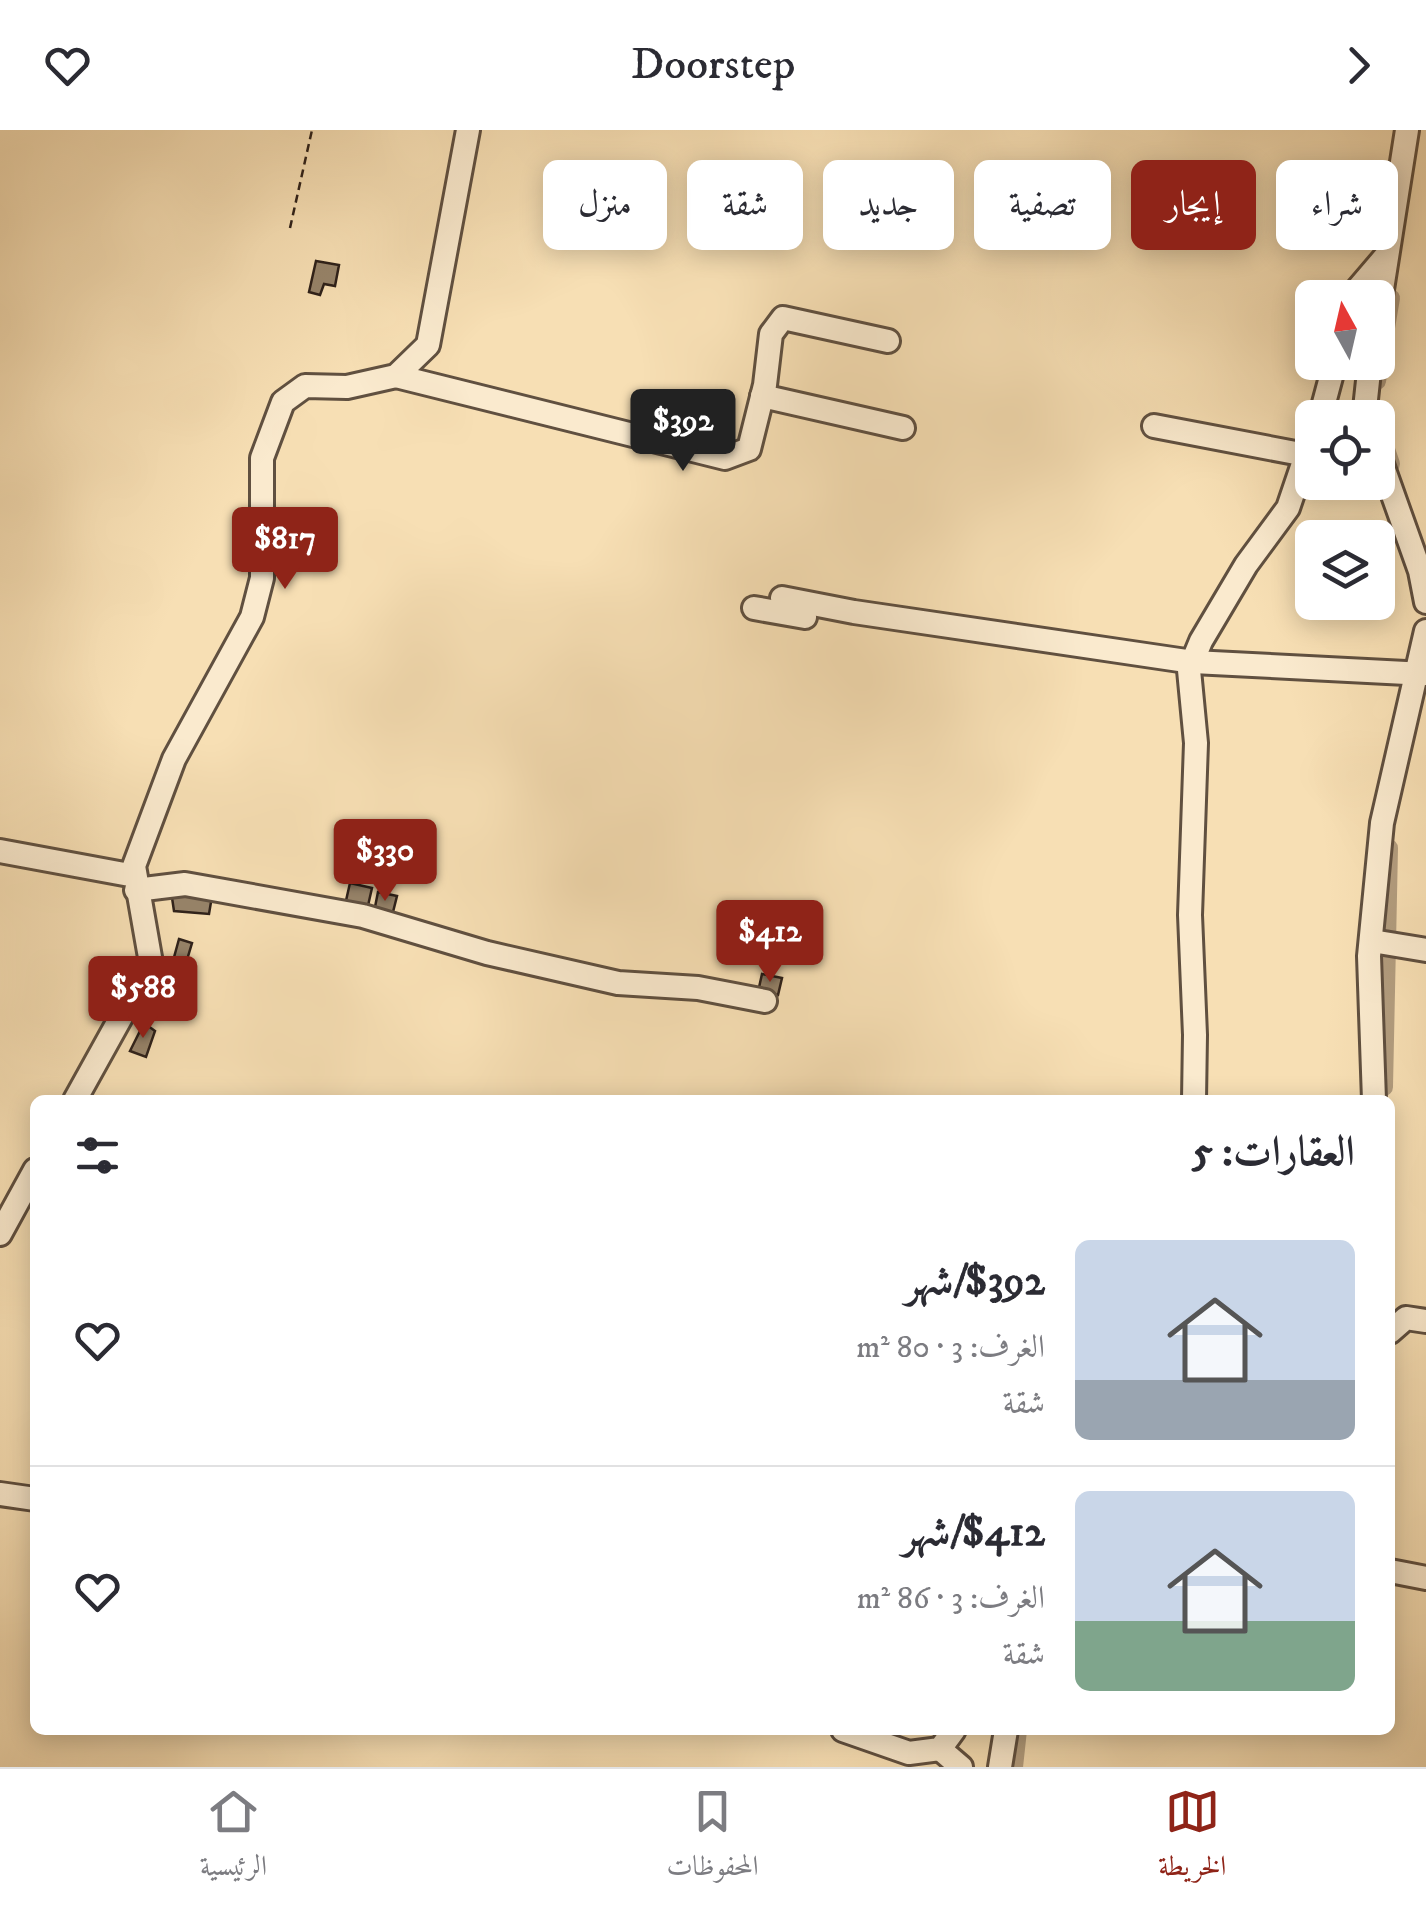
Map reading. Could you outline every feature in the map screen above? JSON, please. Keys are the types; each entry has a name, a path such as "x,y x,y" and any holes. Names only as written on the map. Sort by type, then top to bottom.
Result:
{"street":[{"path":"396,376 428,345 468,130"},
{"path":"1383,280 1407,130"},
{"path":"1365,280 1387,254"},
{"path":"78,1095 151,963 134,866 174,759 252,617 262,578 262,458 282,402 305,386 346,387 396,376 724,458 749,449 771,334 783,318 888,341"},
{"path":"762,396 903,428"},
{"path":"1154,426 1295,449"},
{"path":"1194,1095 1190,915 1196,742 1190,670 1246,564 1288,508 1295,489"},
{"path":"1395,500 1420,571 1426,602"},
{"path":"782,598 1193,662 1422,674"},
{"path":"754,608 924,636 945,626"},
{"path":"1374,1095 1369,956 1382,824 1422,674 1426,631"},
{"path":"0,851 136,883 185,884 363,916 487,953 618,983 698,988 765,1001"},
{"path":"1372,941 1426,950"},
{"path":"0,1234 30,1179"},
{"path":"1395,1328 1406,1318 1426,1321"},
{"path":"0,1494 30,1498"},
{"path":"1395,1572 1426,1578"},
{"path":"858,1735 909,1753 947,1739 961,1767"},
{"path":"1001,1765 1005,1735"}],"path":[{"path":"290,228 312,130"}],"building":[{"path":"316,261 339,265 335,286 324,284 320,295 309,292"},
{"path":"350,883 372,888 367,910 345,905"},
{"path":"171,891 212,896 209,914 174,911"},
{"path":"378,892 397,896 392,916 374,912"},
{"path":"179,939 192,943 186,963 173,961"},
{"path":"762,974 782,978 778,995 758,992"},
{"path":"144,1023 155,1031 146,1057 130,1051"}],"waterway":[{"path":"1384,1087 1389,848"},
{"path":"1014,1767 1017,1735"}]}
